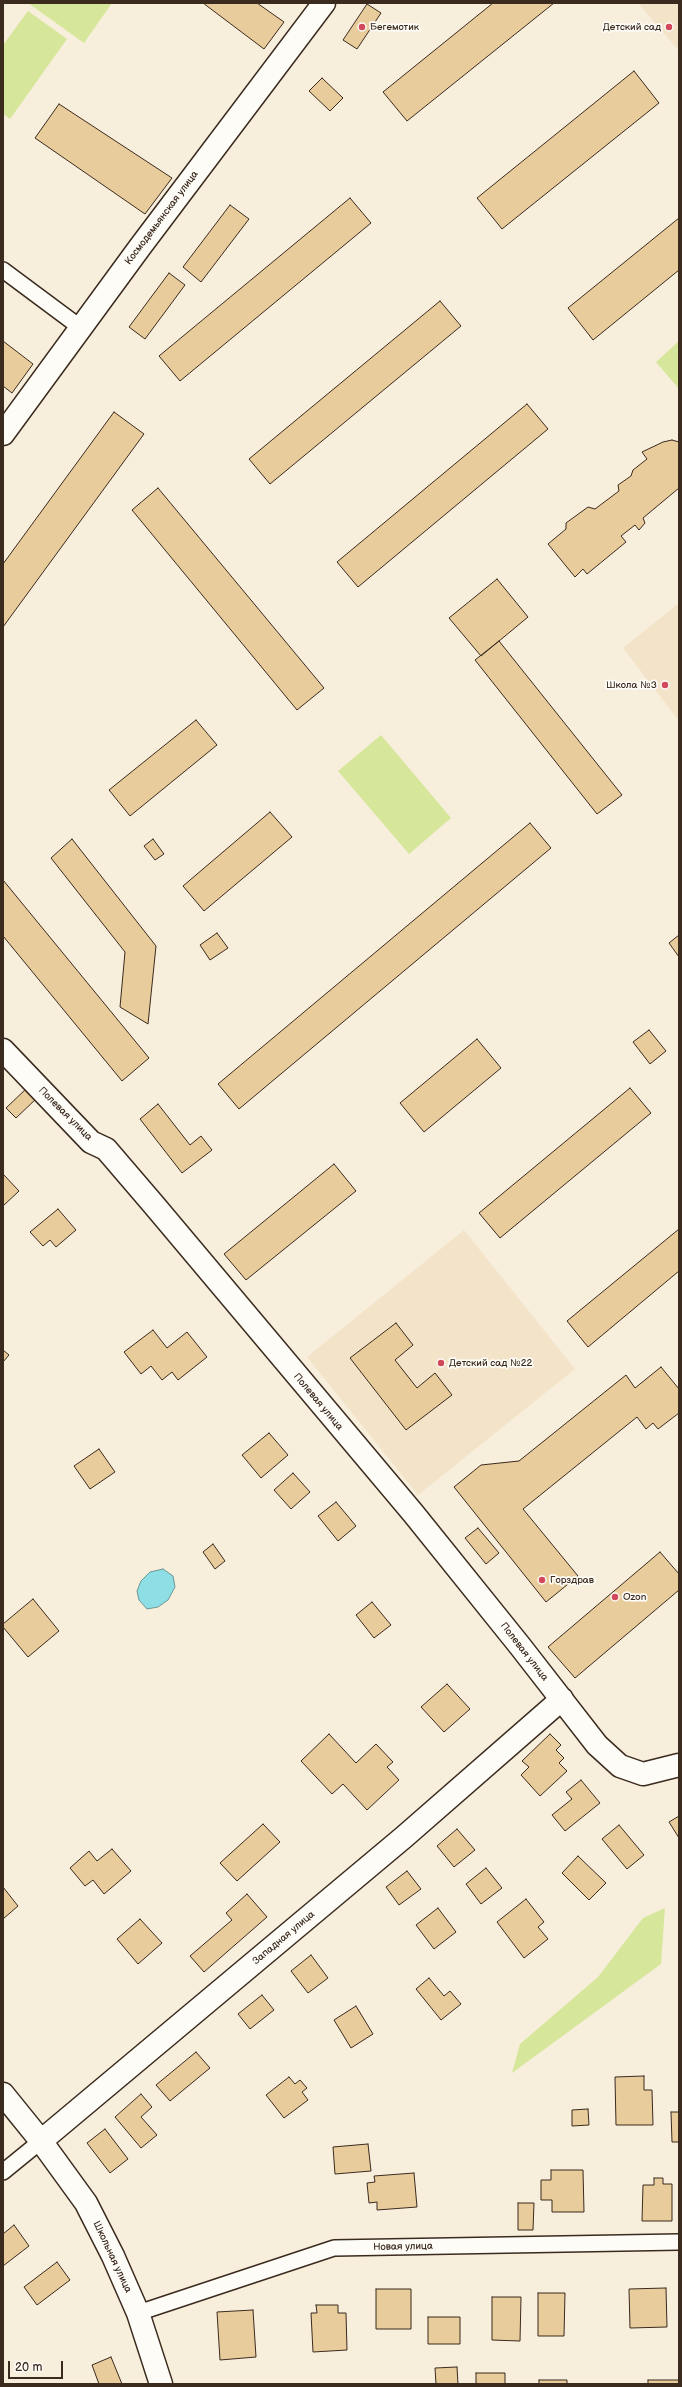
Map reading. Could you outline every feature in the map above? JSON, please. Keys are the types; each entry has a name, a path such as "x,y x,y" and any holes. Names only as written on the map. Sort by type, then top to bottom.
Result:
{"street":[{"name":"Космодемьянская улица","path":"3,434 324,3"},
{"path":"3,270 81,328"},
{"name":"Полевая улица","path":"3,1050 91,1142 106,1149 130,1177 413,1513 562,1698 597,1745 620,1766 643,1774 679,1764"},
{"name":"Западная улица","path":"3,2172 404,1838 562,1698"},
{"name":"Школьная улица","path":"3,2094 41,2140 86,2203 113,2256 138,2314 158,2383"},
{"name":"Новая улица","path":"138,2314 334,2248 679,2242"}],"shaded area":[{"name":"Детский сад","path":"638,3 679,3 679,51"},
{"name":"Школа №3","path":"679,603 679,721 623,648"},
{"name":"Детский сад №22","path":"464,1230 575,1369 418,1495 307,1357"}],"green space":[{"path":"28,3 112,3 84,43"},
{"path":"28,11 67,39 10,119 3,114 3,45"},
{"path":"679,341 679,389 656,362"},
{"path":"381,735 451,818 409,854 338,771"},
{"path":"665,1908 661,1964 512,2073 520,2044 598,1977 643,1918"}],"water":[{"path":"163,1569 173,1576 175,1587 168,1600 158,1607 147,1609 139,1600 137,1591 141,1581 150,1572"}],"building":[{"path":"203,3 257,3 284,22 264,49"},
{"path":"493,3 554,3 407,121 383,92"},
{"name":"Бегемотик","path":"367,4 381,13 357,49 343,40"},
{"path":"634,71 659,103 502,229 477,198"},
{"path":"322,78 343,98 330,111 309,91"},
{"path":"59,104 172,178 145,214 35,138"},
{"path":"350,198 371,223 180,381 159,356"},
{"path":"230,205 249,219 201,282 183,267"},
{"path":"679,218 679,270 593,340 568,308"},
{"path":"169,273 185,285 145,339 129,327"},
{"path":"440,301 461,326 270,484 249,459"},
{"path":"3,341 33,364 12,393 3,386"},
{"path":"527,404 548,429 358,587 337,562"},
{"path":"114,412 144,434 3,627 3,564"},
{"path":"672,440 679,442 679,488 643,518 645,523 639,530 635,525 621,536 626,542 587,574 583,569 575,577 548,544 566,529 566,523 588,507 595,509 619,491 618,485 631,476 633,470 647,459 642,452 663,442"},
{"path":"158,488 324,688 297,710 132,510"},
{"path":"497,579 528,617 481,656 449,618"},
{"path":"499,641 622,795 597,814 475,660"},
{"path":"196,720 217,745 130,816 109,790"},
{"path":"270,812 292,837 204,911 183,886"},
{"path":"530,823 551,848 239,1109 218,1084"},
{"path":"72,839 156,946 148,1024 120,1007 125,952 51,858"},
{"path":"153,839 164,854 155,860 144,846"},
{"path":"3,880 149,1058 122,1081 3,936"},
{"path":"217,933 228,948 210,960 200,945"},
{"path":"679,935 679,957 669,943"},
{"path":"649,1030 666,1051 650,1064 633,1042"},
{"path":"477,1039 501,1068 424,1132 400,1103"},
{"path":"27,1088 37,1098 16,1118 6,1108"},
{"path":"630,1088 651,1113 500,1238 479,1213"},
{"path":"158,1104 190,1145 201,1136 212,1150 182,1173 140,1119"},
{"path":"334,1164 356,1191 246,1280 224,1254"},
{"path":"3,1174 19,1191 3,1206"},
{"path":"58,1209 76,1230 56,1247 50,1240 43,1246 30,1232"},
{"path":"679,1229 679,1271 588,1347 567,1321"},
{"path":"396,1323 413,1345 395,1360 417,1388 435,1373 452,1395 406,1430 350,1358"},
{"path":"153,1330 167,1348 187,1332 207,1357 178,1380 172,1372 162,1380 151,1366 141,1374 124,1352"},
{"path":"3,1350 9,1355 3,1362"},
{"path":"661,1367 679,1389 679,1413 658,1429 653,1423 646,1429 637,1417 523,1509 578,1576 546,1602 454,1487 481,1465 519,1461 626,1375 635,1388"},
{"path":"269,1433 288,1455 261,1478 242,1455"},
{"path":"99,1449 115,1472 90,1489 74,1466"},
{"path":"293,1473 310,1492 291,1509 274,1490"},
{"path":"336,1502 356,1526 338,1541 318,1516"},
{"path":"478,1528 499,1553 486,1564 465,1538"},
{"path":"213,1544 225,1561 215,1569 203,1552"},
{"path":"660,1552 679,1574 679,1590 575,1678 548,1647"},
{"path":"33,1599 59,1631 28,1657 3,1627 3,1624"},
{"path":"372,1602 391,1625 374,1638 356,1615"},
{"path":"447,1684 470,1709 444,1732 421,1707"},
{"path":"329,1734 356,1763 376,1744 393,1762 387,1767 399,1780 367,1810 343,1784 332,1794 301,1761"},
{"path":"550,1734 561,1745 556,1750 564,1758 559,1763 567,1771 540,1796 521,1775 529,1767 522,1761"},
{"path":"581,1780 600,1803 565,1831 552,1815 572,1799 566,1792"},
{"path":"679,1816 679,1838 669,1822"},
{"path":"263,1824 280,1842 237,1881 220,1863"},
{"path":"619,1825 644,1855 627,1869 602,1839"},
{"path":"457,1829 475,1850 454,1867 437,1846"},
{"path":"112,1849 131,1871 104,1894 93,1880 85,1886 70,1868 89,1851 97,1861"},
{"path":"578,1856 606,1883 589,1900 562,1873"},
{"path":"486,1868 502,1888 481,1904 466,1884"},
{"path":"407,1871 421,1889 399,1905 386,1887"},
{"path":"3,1887 18,1906 3,1919"},
{"path":"247,1894 267,1917 204,1972 190,1956 232,1920 226,1913"},
{"path":"526,1899 544,1922 538,1927 548,1939 524,1958 497,1922"},
{"path":"438,1908 456,1932 434,1949 416,1925"},
{"path":"140,1919 162,1943 138,1964 117,1939"},
{"path":"311,1955 328,1978 308,1993 291,1971"},
{"path":"429,1978 444,1996 450,1991 461,2004 441,2020 416,1989"},
{"path":"262,1995 274,2010 250,2029 238,2014"},
{"path":"356,2006 373,2034 351,2048 334,2020"},
{"path":"196,2052 210,2068 170,2101 156,2085"},
{"path":"644,2076 644,2090 652,2090 653,2125 616,2125 615,2077"},
{"path":"289,2077 295,2084 300,2080 307,2088 302,2092 308,2100 284,2118 266,2095"},
{"path":"141,2094 152,2107 141,2117 157,2135 141,2148 115,2117"},
{"path":"588,2109 589,2125 572,2126 572,2110"},
{"path":"671,2112 679,2112 679,2142 672,2142"},
{"path":"105,2129 128,2159 110,2173 87,2143"},
{"path":"368,2144 371,2171 335,2174 333,2147"},
{"path":"551,2170 583,2170 584,2212 552,2212 552,2200 541,2200 541,2180 551,2180"},
{"path":"414,2173 417,2207 377,2210 377,2202 369,2203 367,2183 375,2182 374,2176"},
{"path":"654,2178 663,2178 663,2184 672,2184 672,2221 642,2221 643,2185 654,2185"},
{"path":"518,2203 534,2203 533,2230 518,2230"},
{"path":"14,2225 29,2246 3,2266 3,2234"},
{"path":"57,2262 70,2280 37,2305 24,2287"},
{"path":"666,2288 667,2327 630,2328 629,2289"},
{"path":"376,2289 411,2289 411,2329 376,2329"},
{"path":"538,2293 565,2293 564,2336 538,2336"},
{"path":"492,2297 521,2297 520,2341 492,2340"},
{"path":"316,2305 338,2305 338,2313 346,2313 347,2350 313,2352 311,2313 317,2313"},
{"path":"253,2310 256,2357 220,2360 217,2312"},
{"path":"428,2317 460,2317 460,2344 428,2344"},
{"path":"111,2357 122,2384 99,2384 92,2365"},
{"path":"457,2367 458,2384 436,2384 435,2368"},
{"path":"476,2373 505,2373 505,2384 476,2384"},
{"path":"539,2380 567,2380 567,2384 539,2384"},
{"path":"648,2380 679,2380 679,2384 648,2384"}],"place":[{"name":"Бегемотик","path":"362,27"},
{"name":"Детский сад","path":"669,27"},
{"name":"Школа №3","path":"665,685"},
{"name":"Детский сад №22","path":"441,1363"},
{"name":"Горздрав","path":"542,1580"},
{"name":"Ozon","path":"615,1597"}]}
